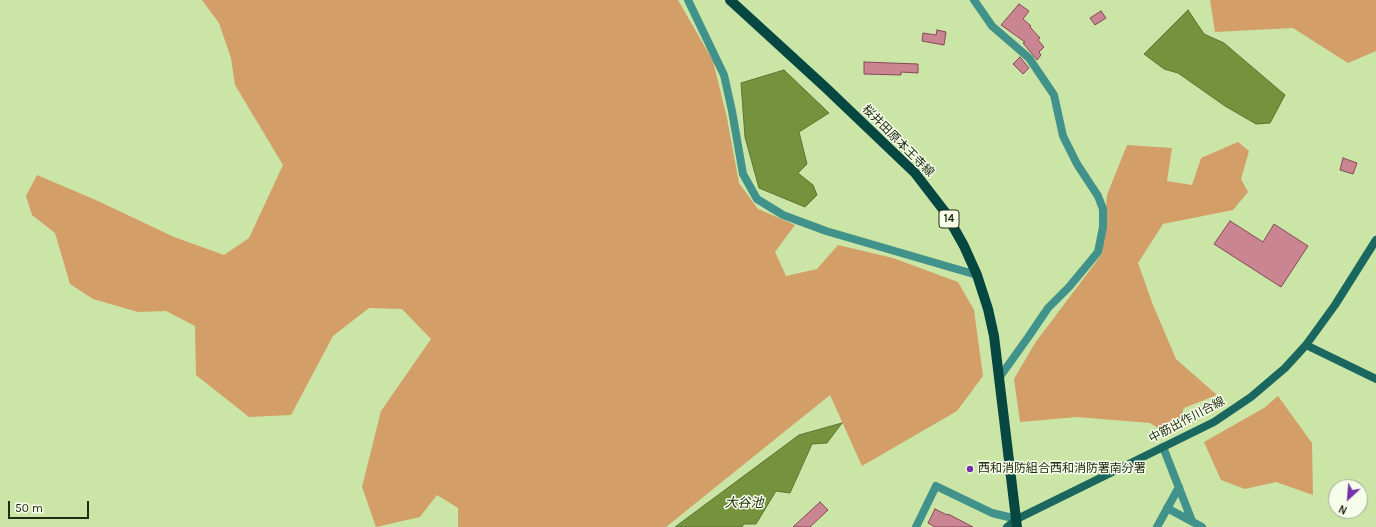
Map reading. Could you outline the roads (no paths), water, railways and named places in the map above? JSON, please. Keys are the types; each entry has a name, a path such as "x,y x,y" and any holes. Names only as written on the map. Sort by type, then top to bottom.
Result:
{"main road":[{"name":"桜井田原本王寺線","path":"730,0 825,87 915,174 945,212 964,246 977,275 988,309 994,336 1017,523"},
{"name":"中筋出作川合線","path":"1007,527 1214,422 1251,397 1285,368 1306,345 1335,305 1376,240"},
{"path":"1306,345 1376,379"}],"street":[{"path":"688,0 724,75 743,174 757,199 783,215 826,231 977,275"},
{"path":"974,0 992,26 1029,58 1054,95 1063,136 1077,164 1098,196 1103,209 1098,252 1069,287 1048,308 999,378"},
{"path":"1163,447 1192,521"},
{"path":"916,527 936,486 992,513 1017,523"},
{"path":"1157,527 1179,487"},
{"path":"1167,508 1202,527"}],"water":[{"path":"1188,10 1204,34 1224,43 1285,95 1270,123 1256,124 1225,106 1178,73 1164,69 1144,54"},
{"path":"784,70 829,113 799,132 807,164 798,173 813,185 817,195 805,207 759,188 745,137 741,83"},
{"name":"大谷池","path":"842,423 827,443 812,444 790,493 776,491 756,524 744,524 742,527 675,527 799,435"}],"place":[{"name":"西和消防組合西和消防署南分署","path":"970,469"}]}
